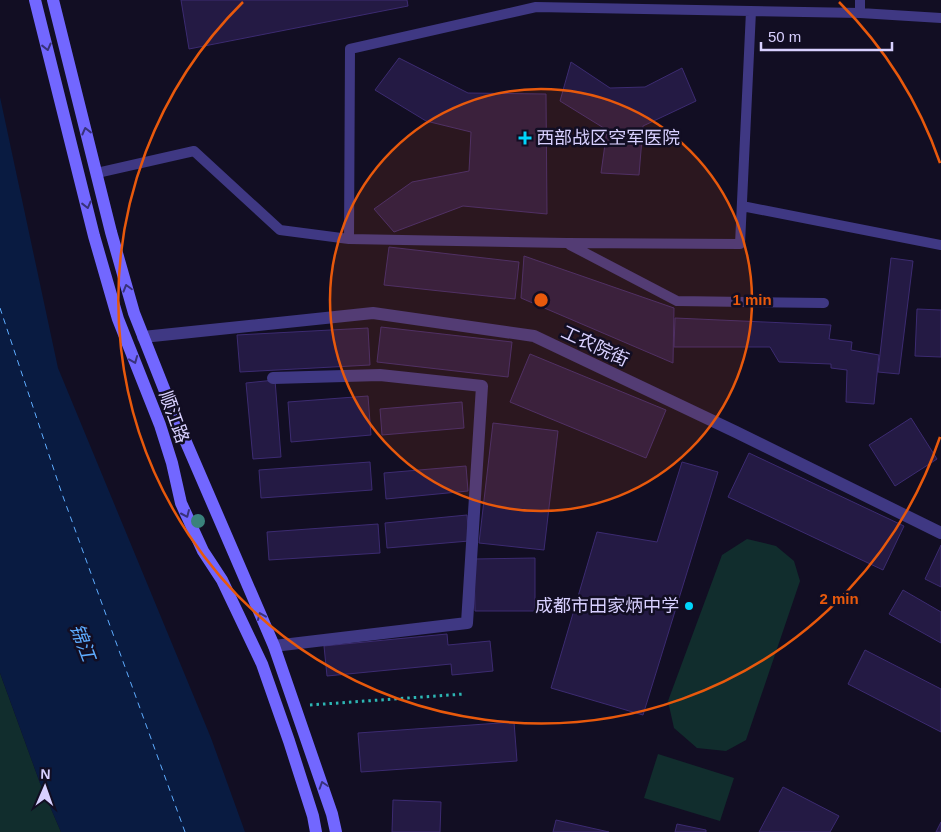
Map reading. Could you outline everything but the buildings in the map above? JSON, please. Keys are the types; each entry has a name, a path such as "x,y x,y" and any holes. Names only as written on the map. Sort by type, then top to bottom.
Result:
{"main road":[{"name":"顺江路","path":"35,0 94,236 118,319 160,425 172,463 181,502 203,551 222,580 262,664 289,741 313,816 316,832"},
{"name":"顺江路","path":"53,0 129,296 143,337 176,419 274,646 332,814 336,832"}],"street":[{"name":"工农院街","path":"143,337 373,313 534,336 941,533"},
{"path":"273,378 380,375 482,386 467,623 274,646"}],"lane":[{"path":"860,0 860,14"},
{"path":"349,239 350,50 536,7 751,10 941,18"},
{"path":"96,173 194,150 280,230 349,239 740,244 751,10"},
{"path":"742,206 941,245"},
{"path":"567,243 677,301 824,303"}],"path":[{"path":"294,706 464,694"}],"green space":[{"path":"747,539 776,546 794,561 800,581 746,740 726,751 697,748 674,728 668,701 722,555"},
{"path":"0,673 40,783 61,832 0,832"},
{"path":"658,754 734,778 720,821 644,798"}],"water":[{"name":"锦江","path":"0,97 58,368 211,738 245,832 61,832 40,783 0,673"}],"ferry route":[{"path":"0,308 61,491 185,832"}],"place":[{"name":"西部战区空军医院","path":"525,138"},
{"name":"成都市田家炳中学","path":"689,606"}]}
